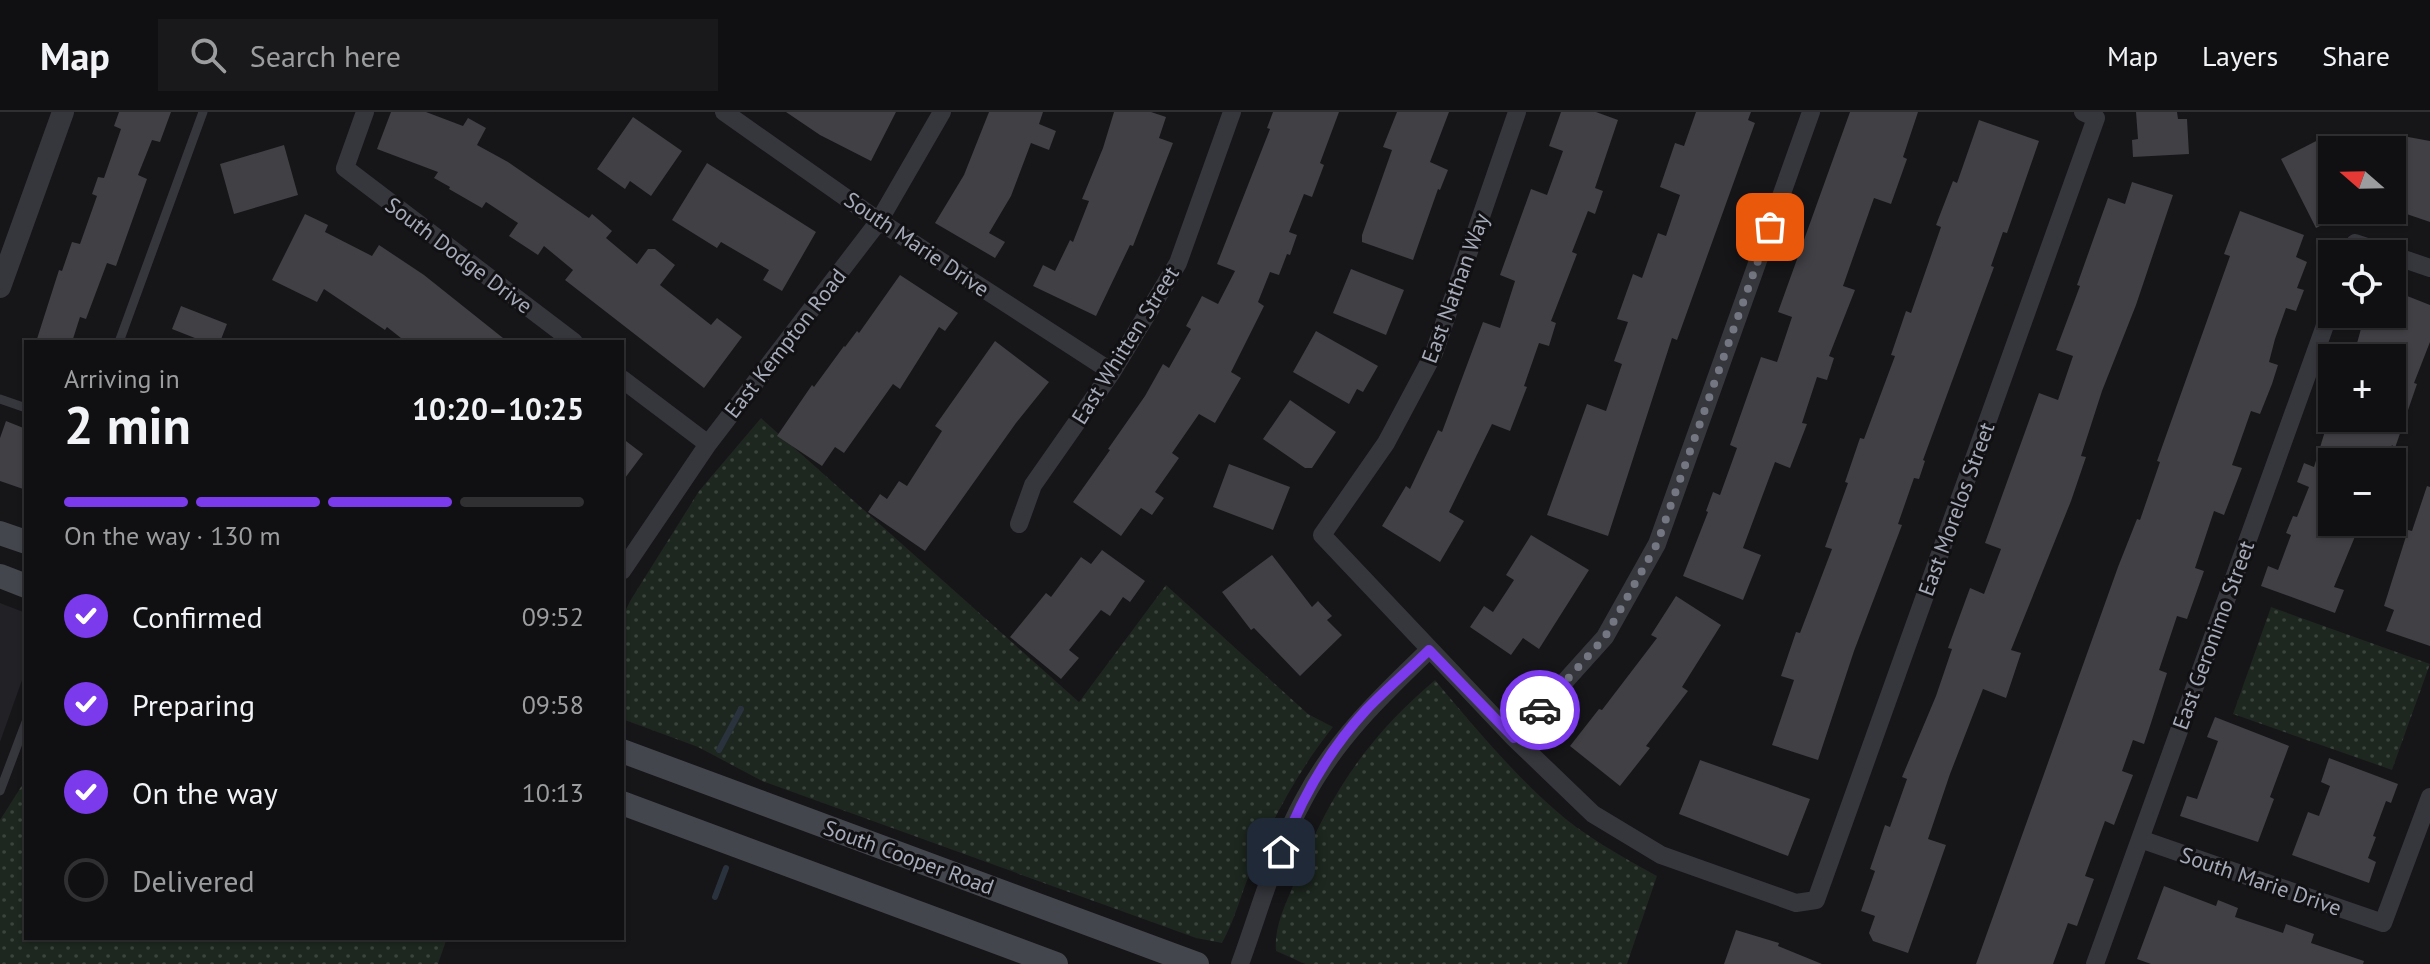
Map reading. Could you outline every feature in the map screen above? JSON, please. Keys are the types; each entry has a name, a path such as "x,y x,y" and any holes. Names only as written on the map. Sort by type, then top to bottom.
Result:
{"main road":[{"path":"0,533 24,541"},
{"path":"0,576 24,585"},
{"name":"South Cooper Road","path":"624,752 1197,964"},
{"path":"624,804 1056,964"}],"street":[{"path":"0,287 63,112"},
{"name":"South Dodge Drive","path":"365,112 345,168 571,340"},
{"name":"South Marie Drive","path":"724,112 879,221 1112,372"},
{"name":"East Kempton Road","path":"624,568 708,444 879,221 942,112"},
{"name":"East Whitten Street","path":"1019,524 1033,485 1112,372 1178,263 1232,112"},
{"name":"East Nathan Way","path":"1429,650 1322,535 1386,443 1434,353 1517,112"},
{"path":"1240,964 1291,824 1305,796 1366,710 1429,650 1514,738 1605,637 1657,544 1811,112"},
{"name":"East Morelos Street","path":"1514,738 1593,814 1661,855 1796,903 1816,900 2089,115"},
{"path":"2406,260 2430,268"},
{"name":"East Geronimo Street","path":"2095,964 2324,328"},
{"path":"624,381 708,444"},
{"name":"South Marie Drive","path":"2140,839 2383,923 2430,797"}],"lane":[{"path":"120,340 203,112"},
{"path":"0,399 24,407"},
{"path":"0,789 24,727"}],"shaded area":[{"path":"761,418 1079,702 1166,585 1308,714 1333,727 1308,761 1276,816 1222,943 1196,938 762,781 698,747 624,720 624,614 699,491"},
{"path":"0,603 24,612 24,675 0,742"},
{"path":"2271,607 2430,664 2392,770 2233,714"},
{"path":"1435,680 1507,763 1553,808 1590,837 1657,876 1627,964 1305,964 1276,951 1283,910 1334,799 1350,773 1388,725"},
{"path":"24,782 24,940 446,940 438,964 0,964 0,820"}],"building":[{"path":"119,112 171,112 160,142 152,140 138,175 147,179 116,266 107,263 86,319 80,317 73,340 37,340 59,270 62,271 72,242 80,244 97,196 92,194 98,177 104,178 121,129 114,126"},
{"path":"391,112 426,112 463,126 468,118 486,128 477,145 508,162 589,218 592,214 612,231 606,238 637,264 648,249 655,249 675,265 660,285 711,325 717,318 742,337 704,388 565,280 573,270 544,246 538,255 509,236 518,223 486,202 482,208 449,189 434,178 438,172 377,149"},
{"path":"786,112 896,112 871,161 820,135"},
{"path":"989,112 1043,112 1039,124 1056,131 1049,150 1031,143 1011,196 989,233 1005,242 995,258 935,223 964,175"},
{"path":"1114,112 1151,112 1166,117 1159,138 1173,143 1133,246 1130,245 1096,316 1033,286 1043,265 1055,271 1070,240 1073,242 1089,201 1082,199"},
{"path":"1273,112 1339,112 1320,163 1324,165 1312,197 1304,194 1289,232 1297,235 1290,255 1287,254 1279,275 1270,272 1258,302 1264,306 1231,372 1241,378 1215,423 1199,414 1172,453 1179,458 1155,492 1164,498 1152,515 1141,508 1121,536 1073,502 1110,450 1163,364 1169,368 1191,329 1186,326 1202,296 1218,304 1235,271 1217,264 1270,129 1267,128"},
{"path":"1397,112 1449,112 1430,162 1448,170 1438,189 1413,260 1362,242 1392,150 1383,147"},
{"path":"1561,112 1596,112 1618,120 1595,188 1603,191 1595,214 1588,211 1572,252 1577,254 1551,321 1556,323 1549,346 1539,343 1510,431 1492,424 1449,512 1464,521 1440,562 1382,526 1406,486 1410,489 1438,430 1442,432 1483,322 1500,328 1515,281 1500,275 1531,189 1547,195 1563,151 1549,146"},
{"path":"1696,112 1751,112 1748,120 1755,123 1677,340 1672,338 1608,536 1547,515 1587,404 1606,411 1622,364 1614,361 1628,322 1617,319 1633,274 1642,278 1658,233 1666,236 1680,195 1660,187 1675,143 1684,146"},
{"path":"1850,112 1918,112 1903,157 1907,159 1891,204 1874,198 1843,286 1855,290 1829,356 1834,358 1827,380 1817,377 1802,423 1807,424 1790,468 1775,462 1743,548 1761,555 1743,600 1683,576 1713,492 1720,495 1737,448 1730,445 1761,357 1777,362 1792,317 1778,312"},
{"path":"2136,112 2177,112 2178,119 2187,119 2189,154 2133,157 2132,140 2138,139"},
{"path":"633,117 682,151 651,196 630,181 625,189 597,169"},
{"path":"1979,120 2039,141 2007,233 2003,232 1991,266 1994,267 1923,460 1919,479 1914,478 1898,524 1902,525 1854,651 1818,760 1772,745 1794,680 1781,676 1796,632 1800,633 1832,549 1825,547 1860,438 1864,439 1895,356 1891,355 1906,311 1911,313 1941,227 1936,225 1953,181 1957,183"},
{"path":"2406,137 2430,141 2430,222 2406,214"},
{"path":"2318,140 2318,224 2324,224 2316,228 2281,159"},
{"path":"284,145 298,195 234,214 220,164"},
{"path":"707,163 816,232 782,291 763,280 769,270 721,242 717,248 672,220"},
{"path":"2132,182 2173,195 2136,305 2102,391 2081,456 2086,457 2071,501 2011,650 2021,653 2006,698 1983,689 1950,774 1928,839 1946,845 1908,953 1873,941 1869,933 1875,916 1861,911 1875,871 1870,869 1885,825 1890,827 1907,779 1902,777 1936,696 1952,649 1948,648 1970,588 1984,594 2001,549 1985,543 2039,393 2058,400 2073,356 2056,350 2108,198 2125,204"},
{"path":"2240,211 2304,235 2296,257 2307,262 2297,288 2304,290 2296,311 2286,308 2275,339 2269,362 2278,365 2272,384 2260,414 2251,411 2232,465 2242,468 2224,515 2214,511 2195,568 2204,571 2187,619 2177,616 2159,670 2167,673 2151,723 2144,744 2133,740 2122,771 2133,775 2114,825 2105,821 2085,876 2094,879 2077,926 2068,923 2053,964 1976,964 2118,567 2137,519 2140,520 2160,462 2157,461 2230,256 2224,254"},
{"path":"305,214 328,225 325,232 372,256 379,245 424,275 505,340 403,340 324,289 317,302 272,280"},
{"path":"1351,269 1404,290 1386,335 1333,313"},
{"path":"900,275 958,313 945,331 939,327 900,389 893,384 844,453 835,447 822,466 777,436 812,385 814,387 857,331 859,333"},
{"path":"2406,296 2430,305 2430,342 2414,383 2417,384 2406,416 2406,344 2357,344 2361,328 2406,328"},
{"path":"181,306 227,324 221,340 200,340 172,329"},
{"path":"1316,331 1378,366 1363,392 1357,389 1349,404 1293,372"},
{"path":"995,341 1049,382 925,551 868,512 880,494 887,499 899,481 907,486 942,431 935,426"},
{"path":"1290,400 1336,432 1312,468 1305,468 1263,439"},
{"path":"6,421 24,428 24,489 0,481 0,438"},
{"path":"2325,432 2400,432 2395,448 2392,445 2391,448 2320,448"},
{"path":"624,440 643,454 624,479"},
{"path":"2318,454 2318,536 2355,536 2334,587 2344,590 2335,613 2261,586 2268,566 2278,570 2291,535 2286,533 2293,516 2297,517 2309,487 2297,482 2304,463 2314,467"},
{"path":"1229,464 1290,487 1273,530 1213,507"},
{"path":"2427,486 2430,487 2430,646 2386,631 2394,610 2384,606 2408,530 2412,531"},
{"path":"1531,535 1589,570 1539,649 1523,638 1511,655 1470,627 1484,606 1493,612 1514,580 1506,575"},
{"path":"1102,550 1145,581 1130,602 1123,597 1110,616 1101,610 1069,650 1079,658 1061,679 1010,637 1046,593 1051,597 1081,557 1091,564"},
{"path":"1272,555 1312,607 1318,601 1332,616 1327,620 1342,635 1300,676 1254,628 1251,630 1222,592"},
{"path":"1676,596 1721,625 1682,687 1688,691 1620,786 1570,746 1657,638 1651,635"},
{"path":"2215,717 2289,746 2270,797 2274,799 2258,842 2180,816 2187,796 2197,799 2218,741 2207,737"},
{"path":"2329,758 2398,784 2391,803 2386,801 2373,836 2376,837 2368,858 2376,862 2369,883 2292,855 2308,812 2319,816 2330,786 2321,782"},
{"path":"1700,760 1810,799 1788,856 1679,814"},
{"path":"2164,886 2216,906 2218,900 2238,908 2235,917 2283,933 2286,924 2314,934 2311,943 2364,961 2363,964 2151,964 2137,959"},
{"path":"1736,930 1779,943 1778,946 1822,964 1724,964"}],"waterway":[{"path":"719,750 741,709"},
{"path":"715,897 726,868"}],"way so far":[{"path":"1540,710 1605,637 1657,544 1770,227"}],"route":[{"path":"1281,852 1305,796 1334,751 1366,710 1429,650 1514,738 1540,710"}]}
